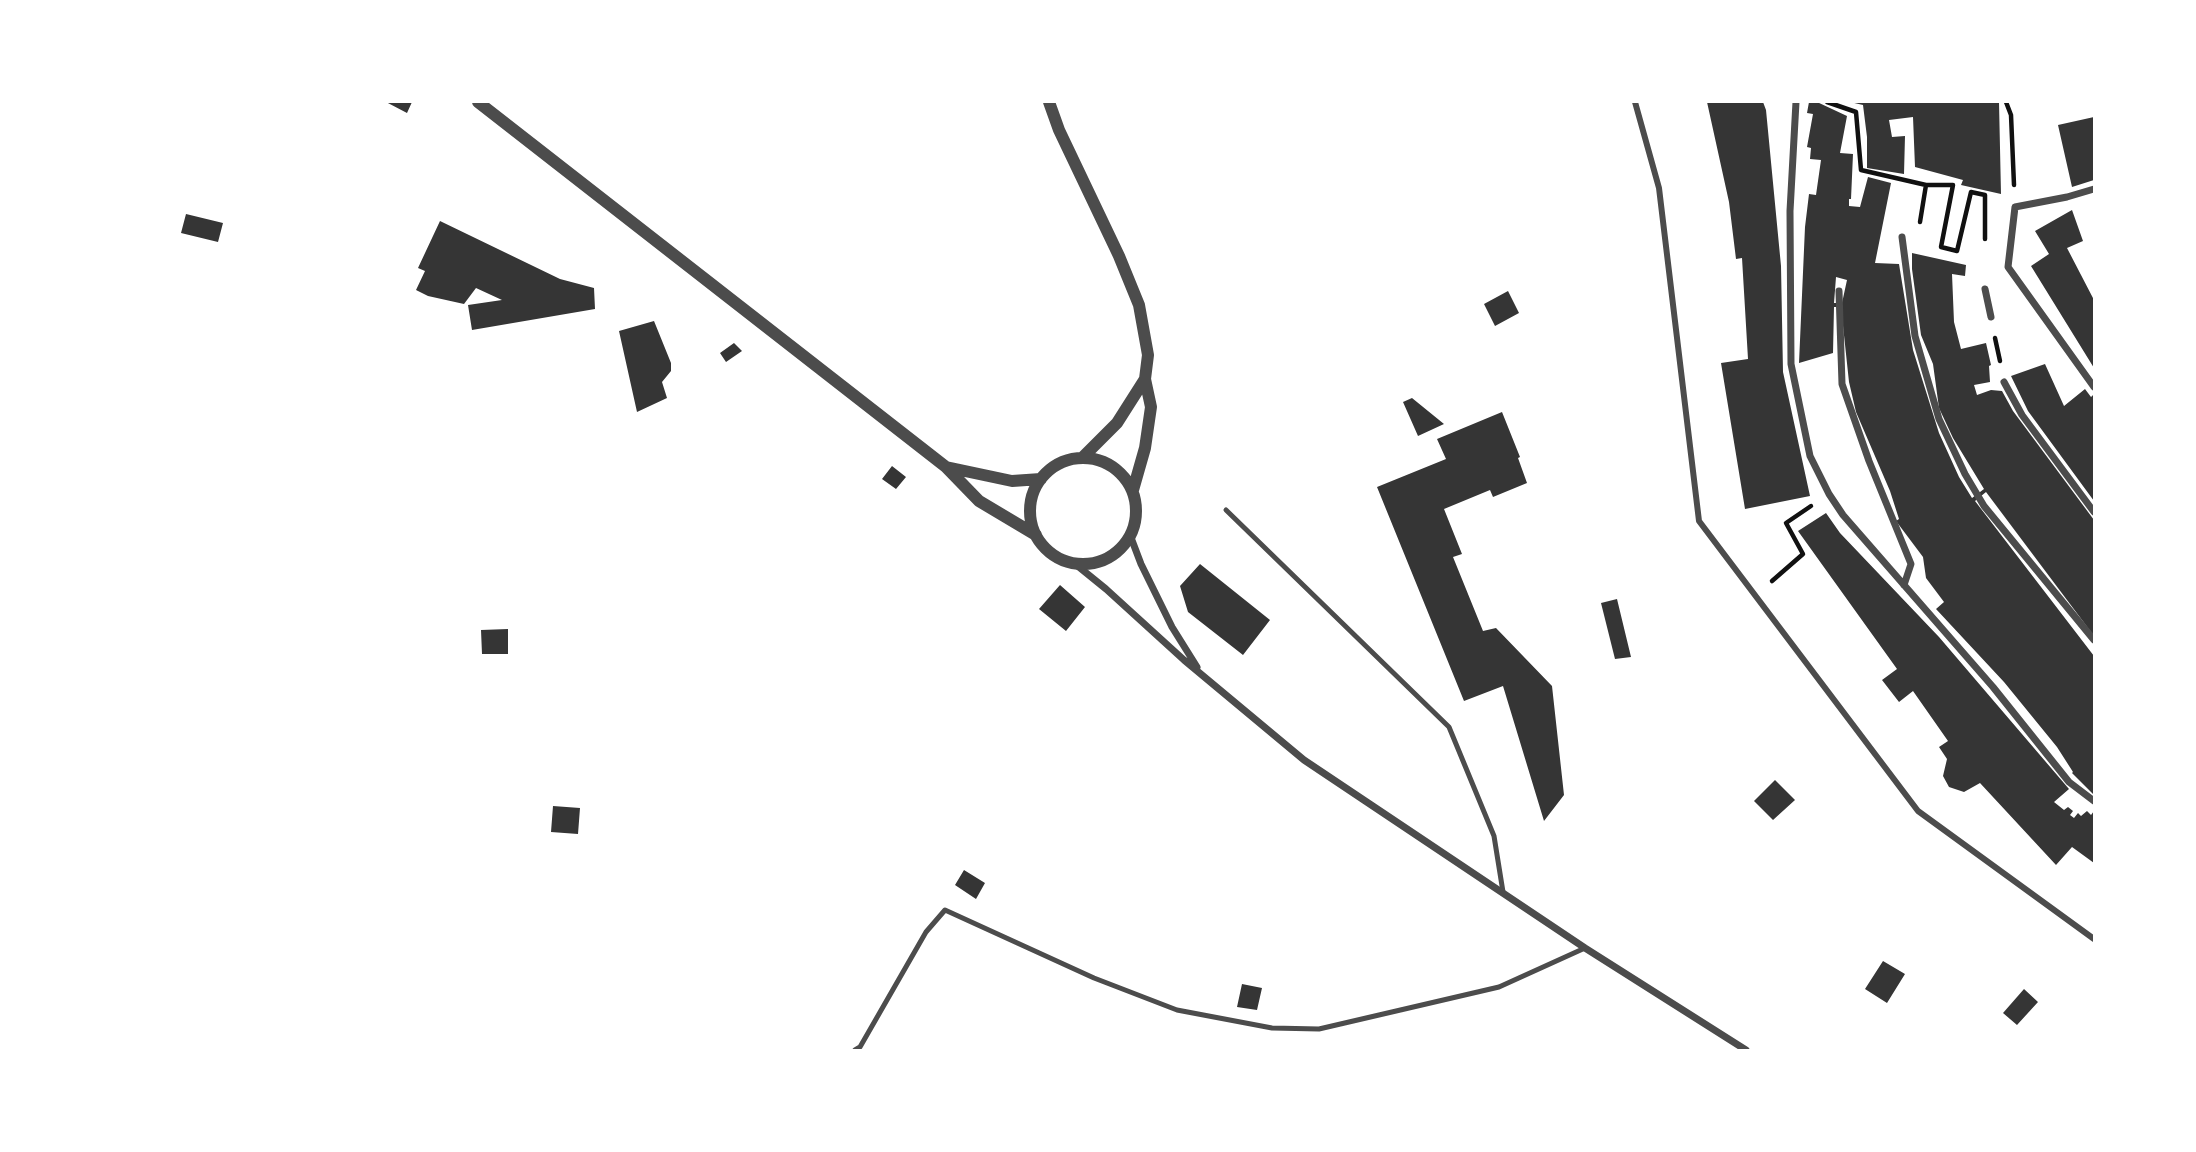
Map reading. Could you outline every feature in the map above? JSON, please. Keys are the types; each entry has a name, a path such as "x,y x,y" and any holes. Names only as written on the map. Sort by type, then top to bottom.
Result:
{"street":[{"path":"478,102 946,467 979,501 1036,535"},
{"path":"1049,102 1059,130 1139,304 1148,355 1145,379 1151,407 1145,448 1133,490"},
{"path":"1635,102 1658,187 1699,521 1919,811 2095,939"},
{"path":"1796,102 1790,211 1791,364 1810,456 1835,504 1993,687 2070,782 2095,801"},
{"path":"2095,189 2015,207 2008,267 2095,387"},
{"path":"1902,237 1915,335 1939,419 1960,463 1984,506 2095,640"},
{"path":"1985,289 1991,317"},
{"path":"1839,291 1842,384 1869,461 1911,564 1904,585"},
{"path":"1082,458 1117,423 1145,379"},
{"path":"2004,382 2022,415 2095,512"},
{"path":"1082,458 1108,463 1122,474 1133,490 1137,508 1134,527 1126,543 1112,556 1095,563 1074,563 1054,556 1039,541 1031,522 1031,500 1041,479 1060,463 1082,458"},
{"path":"946,467 1012,481 1041,479"},
{"path":"1130,535 1172,627 1201,674"},
{"path":"1074,563 1304,760 1585,948 1746,1051"}],"lane":[{"path":"1226,510 1449,727 1494,835 1503,892"},
{"path":"855,1051 926,932 945,910 1094,978 1177,1010 1272,1028 1319,1029 1499,987 1585,948"}],"path":[{"path":"1827,102 1856,113 1861,170 1926,185 1953,185 1941,247 1957,251 1971,192 1985,195 1985,289"},
{"path":"2006,102 2011,115 2015,207"},
{"path":"1902,237 1917,239 1926,185"},
{"path":"1991,317 2004,382"},
{"path":"1756,596 1803,554 1786,523"}],"building":[{"path":"386,102 412,102 407,113"},
{"path":"1707,102 1763,102 1766,110 1781,266 1783,372 1810,496 1745,509 1721,363 1748,359 1742,258 1736,259 1729,202"},
{"path":"1809,102 1817,102 1847,116 1840,153 1853,154 1849,206 1860,207 1868,177 1891,183 1875,263 1899,264 1913,350 1939,433 1972,498 1984,489 1953,438 1939,408 1933,364 1921,335 1912,253 1966,265 1965,276 1952,274 1954,322 1961,349 1986,343 1991,365 1990,382 1974,385 1977,395 1991,390 2002,391 2013,411 2094,520 2094,636 1986,492 1975,501 2094,656 2094,795 2072,773 2057,747 2004,682 1936,609 1944,602 1926,578 1923,557 1896,521 1899,519 1890,491 1856,412 1849,382 1841,307 1834,307 1833,353 1799,363 1805,227 1809,194 1816,195 1821,160 1810,159 1811,148 1807,147 1813,114 1807,113","holes":["1836,277 1847,280 1842,303 1834,303"]},
{"path":"1850,102 1999,102 2001,194 1961,185 1963,180 1915,167 1913,117 1889,120 1892,137 1905,136 1904,174 1867,168 1863,105"},
{"path":"2094,117 2094,180 2072,187 2058,125"},
{"path":"2072,210 2083,241 2067,248 2094,300 2094,368 2031,266 2049,254 2035,231"},
{"path":"186,214 223,223 218,242 181,233"},
{"path":"440,221 560,279 594,288 595,309 472,330 468,305 502,300 476,288 464,304 428,296 416,290 425,271 418,268"},
{"path":"1508,291 1519,313 1495,326 1484,304"},
{"path":"654,321 671,363 671,371 662,382 667,398 637,412 619,331"},
{"path":"734,343 742,351 726,362 720,353"},
{"path":"2045,364 2064,406 2085,389 2091,397 2094,394 2094,501 2028,411 2011,376"},
{"path":"1412,398 1444,424 1418,436 1403,402"},
{"path":"1502,412 1527,483 1493,497 1490,490 1444,509 1462,554 1453,557 1483,631 1496,628 1552,686 1564,795 1544,821 1503,686 1464,701 1377,487 1446,459 1437,439"},
{"path":"892,466 906,477 896,489 882,479"},
{"path":"1826,513 1840,533 1939,637 2069,789 2054,802 2064,810 2068,807 2073,811 2070,815 2074,818 2078,813 2081,816 2087,811 2091,815 2094,811 2094,863 2072,847 2056,865 1980,783 1964,792 1949,787 1943,776 1947,759 1939,747 1948,741 1913,691 1899,702 1882,680 1897,669 1798,531"},
{"path":"1200,564 1270,620 1243,655 1188,612 1180,586"},
{"path":"1060,585 1085,607 1066,631 1039,609"},
{"path":"1617,599 1631,657 1615,659 1601,603"},
{"path":"508,629 508,654 482,654 481,630"},
{"path":"1775,780 1795,800 1773,820 1754,801"},
{"path":"553,806 580,808 578,834 551,832"},
{"path":"964,870 985,883 976,899 955,885"},
{"path":"1883,961 1905,974 1887,1003 1865,989"},
{"path":"1242,984 1262,988 1257,1010 1237,1007"},
{"path":"2024,989 2038,1002 2017,1025 2003,1013"}]}
